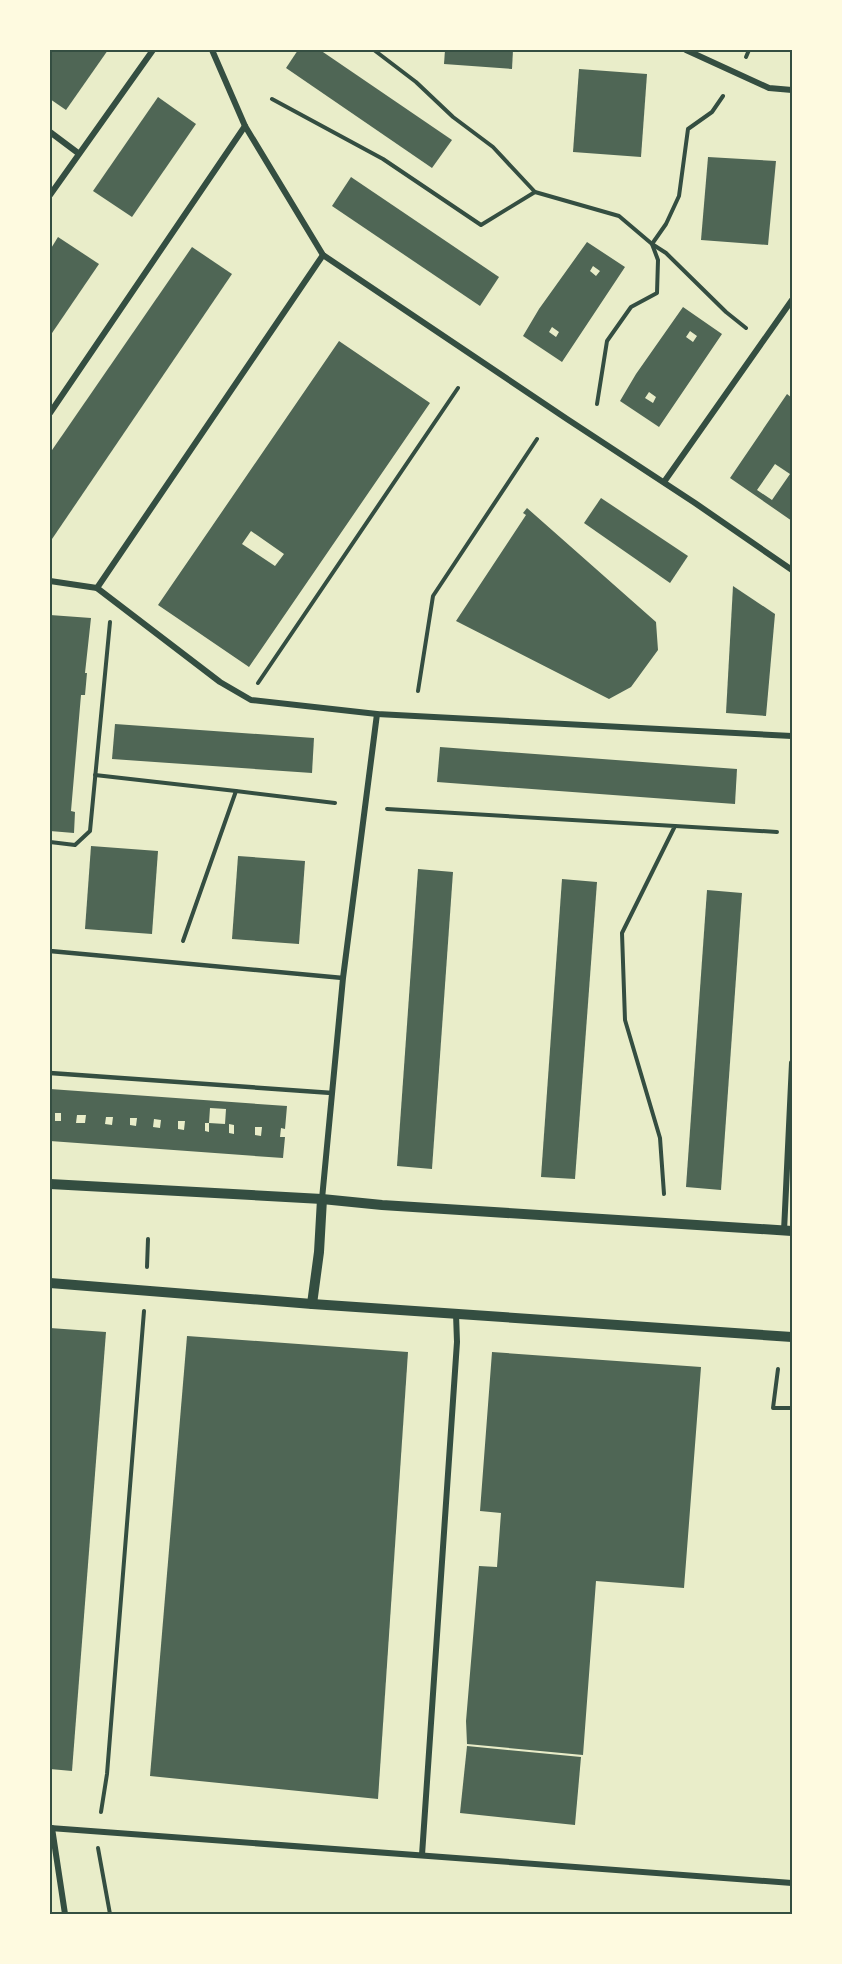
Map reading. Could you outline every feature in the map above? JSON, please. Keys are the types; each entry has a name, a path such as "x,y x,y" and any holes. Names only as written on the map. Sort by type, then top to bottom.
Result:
{"street":[{"path":"50,195 153,50"},
{"path":"212,50 245,126 323,255 792,570"},
{"path":"686,50 769,88 792,90"},
{"path":"50,413 245,126"},
{"path":"50,132 78,153"},
{"path":"98,588 323,255"},
{"path":"664,482 792,300"},
{"path":"50,581 98,588 219,682 251,700 377,714 792,735"},
{"path":"312,1304 319,1252 343,978 377,714"},
{"path":"50,1184 322,1199 382,1205 788,1231 792,1063"},
{"path":"50,1283 312,1304 792,1337"},
{"path":"422,1855 457,1342 456,1314"},
{"path":"64,1914 51,1828 792,1883"}],"lane":[{"path":"50,951 343,978"},
{"path":"50,1073 332,1093"}],"path":[{"path":"374,50 416,82 453,117 493,147 535,192 619,216 666,253 726,312 746,328"},
{"path":"746,57 749,50"},
{"path":"652,244 666,224 679,196 688,129 712,112 723,96"},
{"path":"272,99 383,159 481,225 535,192"},
{"path":"597,404 607,341 631,307 657,293 658,260 652,244"},
{"path":"252,690 262,680 458,388"},
{"path":"418,691 433,596 537,439"},
{"path":"50,842 75,845 90,831 110,622"},
{"path":"95,775 335,803"},
{"path":"183,940 236,791"},
{"path":"387,809 777,832"},
{"path":"664,1194 660,1137 625,1020 622,933 675,826"},
{"path":"147,1267 148,1239"},
{"path":"101,1812 107,1774 144,1309"},
{"path":"778,1369 773,1408 792,1408"},
{"path":"98,1838 97,1849 110,1914"}],"building":[{"path":"50,50 108,50 66,110 50,99"},
{"path":"298,50 320,50 452,140 432,168 286,68"},
{"path":"445,50 513,50 512,69 444,64"},
{"path":"579,69 647,74 641,157 573,152"},
{"path":"158,97 196,124 132,217 93,191"},
{"path":"708,157 776,161 768,245 701,240"},
{"path":"351,177 499,277 480,306 332,206"},
{"path":"58,237 99,264 50,336 50,250"},
{"path":"587,242 625,267 562,362 523,336 539,309","holes":["593,266 600,271 596,276 590,271","552,327 559,332 556,337 549,332"]},
{"path":"192,247 232,274 50,542 50,453"},
{"path":"683,307 722,334 659,427 620,401","holes":["690,331 697,336 693,342 686,337","649,392 656,397 653,403 645,398"]},
{"path":"339,341 430,403 249,667 158,605","holes":["251,531 284,554 275,566 242,544"]},
{"path":"787,394 792,398 792,521 730,478","holes":["775,464 790,474 772,500 757,490"]},
{"path":"601,498 688,556 670,583 584,523"},
{"path":"527,508 656,622 658,650 631,687 609,699 456,621 526,515 523,513"},
{"path":"733,586 775,614 766,716 726,713"},
{"path":"50,615 91,618 85,695 81,695 71,811 75,812 74,833 50,831"},
{"path":"115,724 314,738 312,773 112,759"},
{"path":"440,747 737,769 735,804 437,782"},
{"path":"91,846 158,851 152,934 85,929"},
{"path":"238,856 305,861 299,944 232,939"},
{"path":"418,869 453,872 432,1169 397,1166"},
{"path":"562,879 597,882 575,1179 541,1177"},
{"path":"707,890 742,893 721,1190 686,1187"},
{"path":"50,1089 287,1106 285,1129 281,1128 280,1137 285,1137 283,1158 50,1141","holes":["210,1108 226,1109 225,1124 209,1123","55,1113 61,1113 61,1121 55,1121","77,1115 86,1115 85,1123 76,1123","106,1117 113,1117 112,1125 105,1124","130,1118 137,1118 136,1126 130,1125","154,1119 161,1120 160,1128 153,1127","178,1121 185,1121 184,1130 178,1129","205,1123 209,1123 209,1132 205,1131","229,1124 234,1125 234,1134 229,1133","255,1127 262,1127 261,1136 255,1135"]},
{"path":"50,1328 106,1332 72,1771 50,1769"},
{"path":"187,1336 408,1352 378,1799 150,1776"},
{"path":"492,1352 701,1367 684,1588 596,1581 583,1755 467,1744 466,1721 479,1566 497,1567 501,1513 480,1511"},
{"path":"467,1746 581,1757 575,1825 460,1813"}]}
